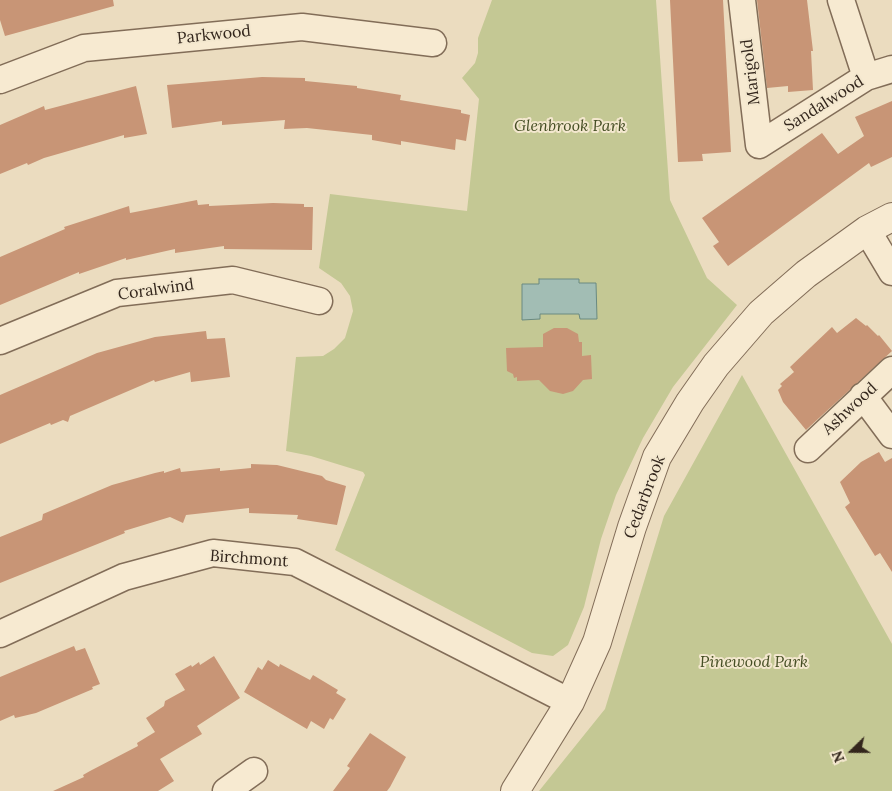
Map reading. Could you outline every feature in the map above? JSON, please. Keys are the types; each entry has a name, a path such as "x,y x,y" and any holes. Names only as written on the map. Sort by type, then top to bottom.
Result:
{"street":[{"name":"Marigold","path":"742,0 759,145"},
{"path":"840,0 866,77"},
{"name":"Parkwood","path":"0,80 84,48 302,27 433,43"},
{"name":"Sandalwood","path":"759,145 866,77 892,69"},
{"name":"Cedarbrook","path":"515,791 570,702 597,642 632,527 657,458 690,402 716,365 761,313 806,274 867,230 892,216"},
{"path":"867,230 892,272"},
{"name":"Coralwind","path":"0,341 117,294 233,280 319,301"},
{"name":"Ashwood","path":"808,449 892,370"},
{"path":"864,396 892,435"},
{"name":"Birchmont","path":"0,634 124,577 213,553 295,562 570,702"},
{"path":"226,791 254,771"}],"green space":[{"name":"Glenbrook Park","path":"492,0 656,0 670,200 707,278 737,305 673,387 643,438 616,495 601,539 584,607 568,645 553,656 532,653 335,550 365,475 363,472 311,456 286,451 296,357 323,356 334,349 345,338 353,311 350,296 341,283 319,268 330,194 467,211 479,99 462,78 475,63 478,53 478,38"},
{"name":"Pinewood Park","path":"742,375 892,644 892,791 539,791 605,709 664,516"}],"water":[{"path":"539,279 579,279 579,283 596,283 597,319 580,319 579,314 540,314 540,319 522,320 522,284 539,284"}],"building":[{"path":"0,0 113,0 114,6 5,36 0,20"},
{"path":"670,0 723,0 731,152 702,154 703,161 678,162"},
{"path":"757,0 807,0 813,51 811,51 813,90 788,92 788,86 767,88"},
{"path":"262,77 305,78 305,81 357,86 357,88 401,95 400,100 461,110 461,113 470,115 466,141 456,139 455,150 401,141 401,145 372,140 372,135 307,128 284,129 285,120 222,125 222,121 172,128 167,85"},
{"path":"136,86 147,134 124,138 124,135 44,158 28,165 27,163 0,174 0,125 44,106 45,110"},
{"path":"892,101 892,157 871,167 869,163 728,266 713,246 719,242 702,218 822,133 838,154 864,136 855,117"},
{"path":"197,200 198,205 209,204 209,206 273,203 304,204 304,207 313,207 312,250 224,249 224,246 175,253 175,249 126,260 126,258 79,274 79,272 0,305 0,257 65,229 64,227 129,206 130,213"},
{"path":"856,318 879,335 892,351 806,430 783,402 778,390 782,386 780,384 794,372 790,367 832,327 837,333"},
{"path":"554,328 567,328 578,334 579,342 582,342 582,356 591,355 592,379 583,380 573,391 563,394 550,391 539,380 517,381 517,377 514,378 513,374 507,371 506,348 543,347 543,334"},
{"path":"206,331 207,339 225,338 230,377 191,382 190,372 155,382 154,380 70,416 68,422 63,420 51,425 50,423 0,444 0,395 97,353 155,337"},
{"path":"879,452 885,462 892,458 892,572 880,553 875,556 845,507 850,503 840,482 861,462"},
{"path":"251,464 277,465 322,476 326,480 346,486 337,525 297,519 298,515 249,513 249,508 186,515 183,523 170,517 124,531 125,533 0,583 0,537 42,520 43,514 112,485 155,473 164,471 164,473 180,468 181,472 220,468 220,471 251,468"},
{"path":"74,646 76,651 85,648 100,684 92,687 93,689 36,713 15,718 14,715 0,721 0,677"},
{"path":"214,656 240,698 197,726 202,734 160,759 174,781 158,791 53,791 84,777 83,775 138,746 137,743 155,732 146,718 164,706 165,701 185,690 175,674 199,662 200,665"},
{"path":"268,660 279,667 280,664 310,680 313,675 338,690 336,693 346,699 333,720 330,718 324,729 311,721 307,729 244,692 258,667 262,670"},
{"path":"370,733 406,757 390,787 387,791 333,791 350,768 347,766"}]}
